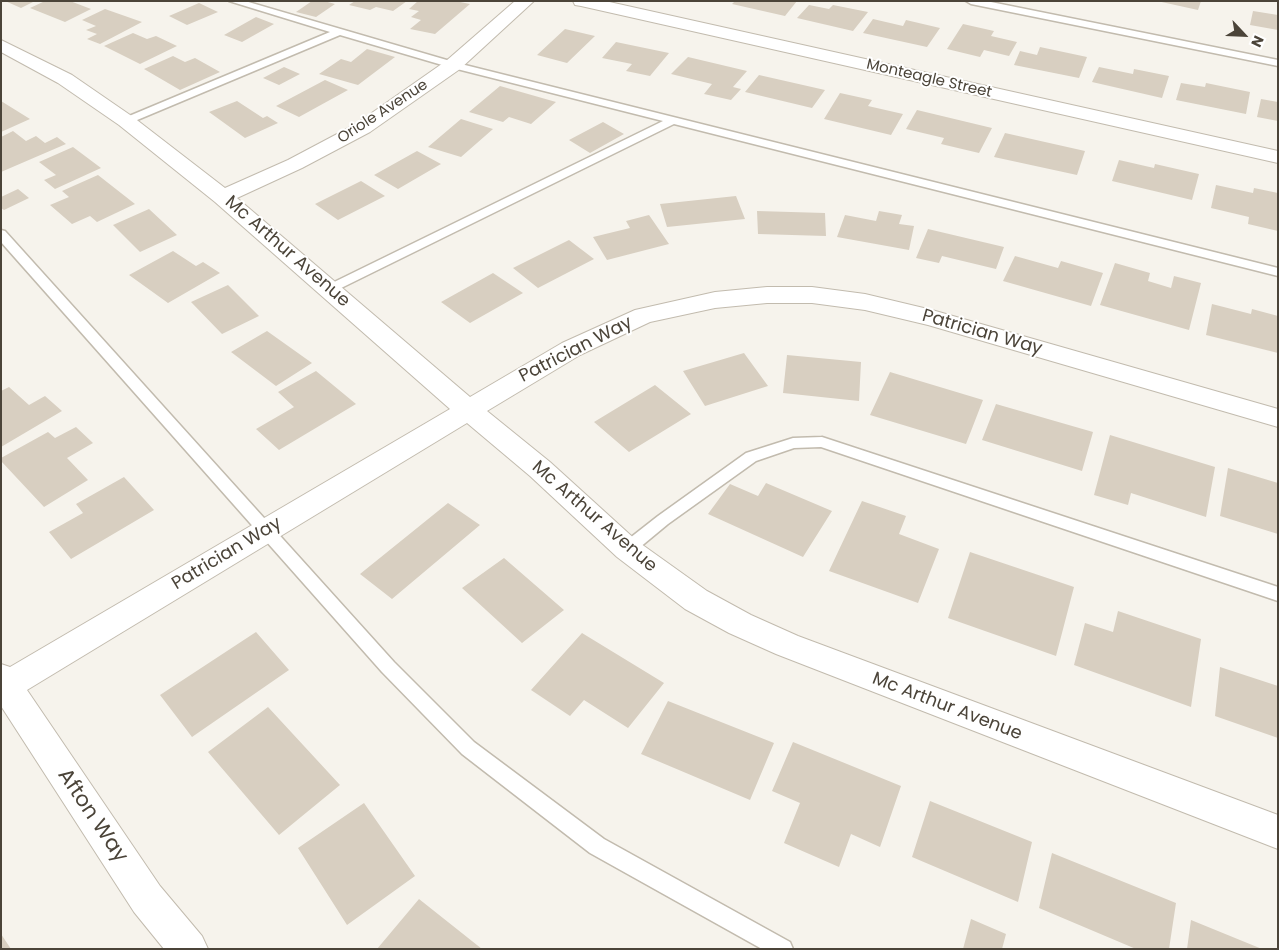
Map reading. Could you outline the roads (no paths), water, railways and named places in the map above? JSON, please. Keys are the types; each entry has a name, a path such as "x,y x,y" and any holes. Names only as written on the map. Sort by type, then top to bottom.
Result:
{"street":[{"name":"Oriole Avenue","path":"223,198 363,128 453,65 526,1"},
{"name":"Monteagle Street","path":"581,1 1278,157"},
{"name":"Mc Arthur Avenue","path":"1,45 65,79 126,121 223,198 467,410 540,469 627,549 696,600 740,624 787,645 1278,832"},
{"name":"Patrician Way","path":"3,685 571,349 643,316 715,300 767,295 803,295 865,302 932,318 1278,418"},
{"name":"Afton Way","path":"3,685 147,899 189,949"}],"lane":[{"path":"234,1 453,65 1278,272"},
{"path":"971,1 1278,63"},
{"path":"126,121 339,32"},
{"path":"331,290 673,120"},
{"path":"1,234 267,530 388,668 468,748 597,846 783,949"},
{"path":"627,549 663,520 751,457 793,443 822,442 1278,594"}]}
